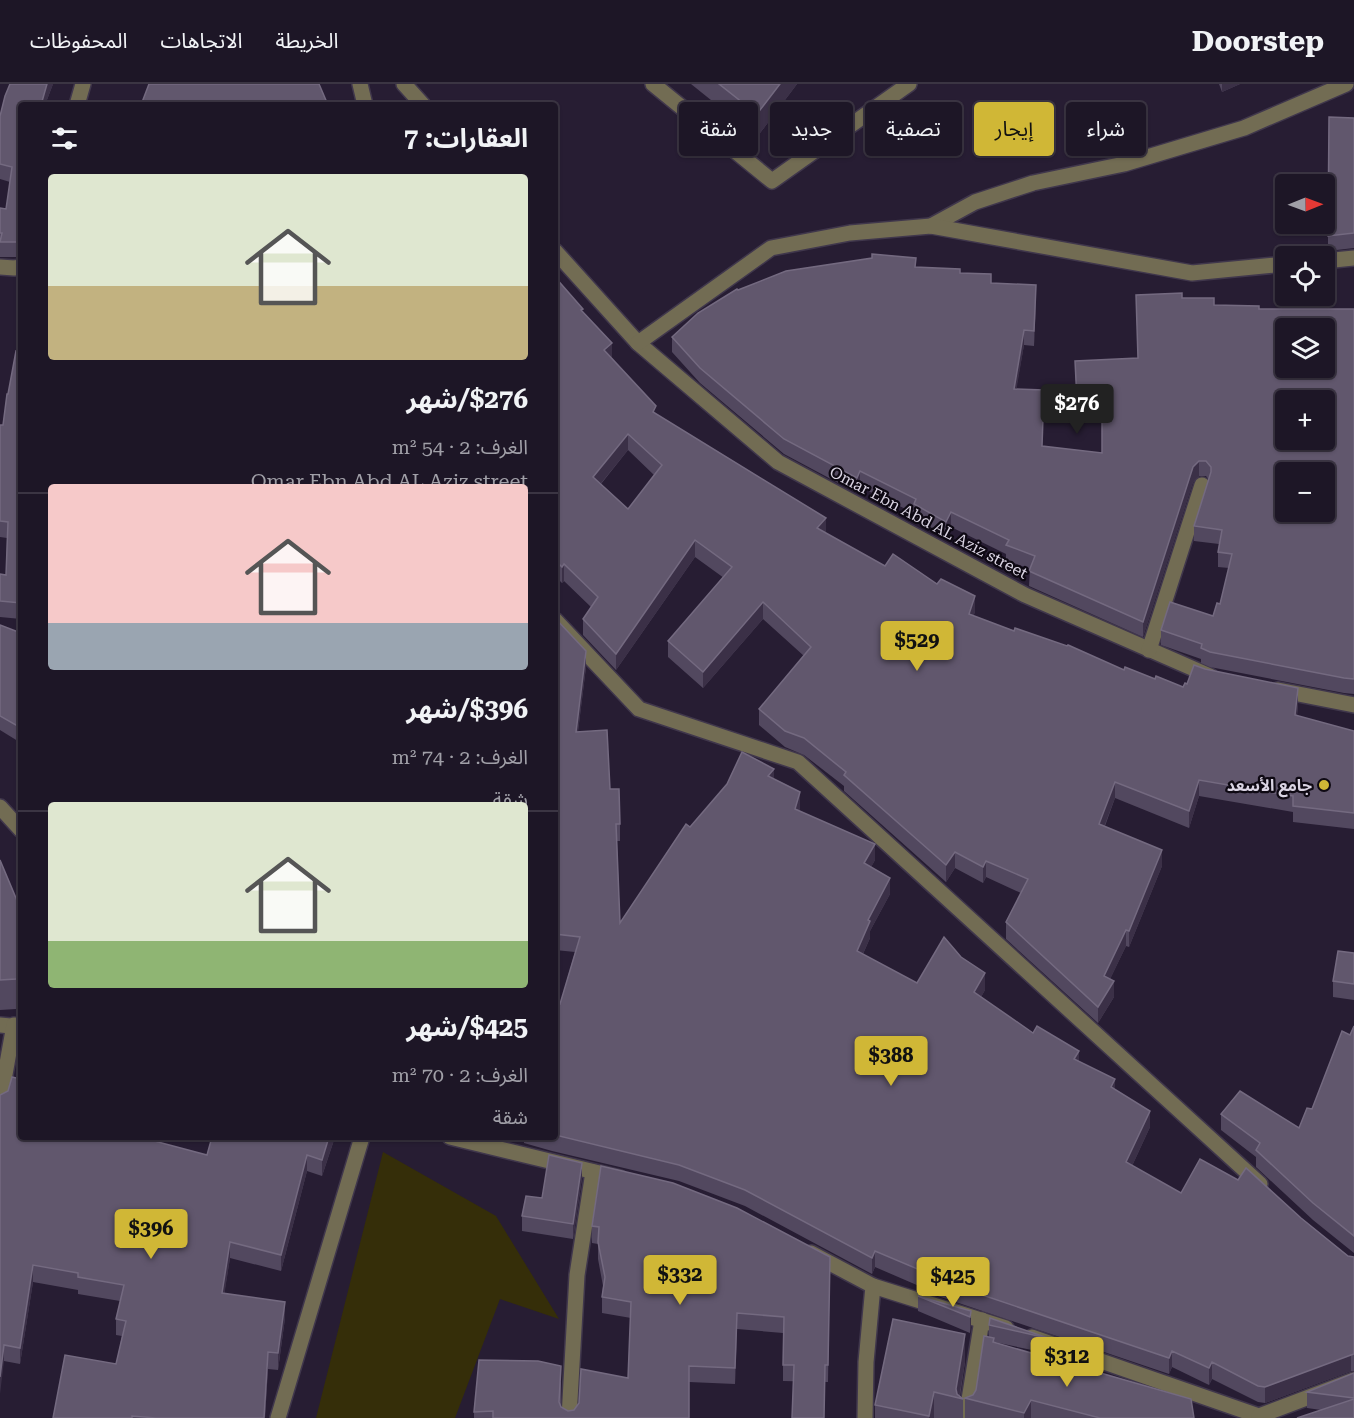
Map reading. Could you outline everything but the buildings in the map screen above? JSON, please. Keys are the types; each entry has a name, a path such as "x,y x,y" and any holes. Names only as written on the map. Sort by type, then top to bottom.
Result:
{"street":[{"path":"78,102 83,84"},
{"path":"360,84 364,102"},
{"path":"404,84 420,102"},
{"path":"653,84 772,181 909,84"},
{"path":"931,226 975,202 1033,183 1124,164 1244,128 1346,84"},
{"path":"638,343 771,248 850,232 931,226 1192,273 1275,265"},
{"name":"Omar Ebn Abd AL Aziz street","path":"558,254 638,343 778,462 1025,595 1207,676 1230,680"},
{"path":"1335,260 1354,258"},
{"path":"0,267 18,267"},
{"path":"1149,650 1202,485"},
{"path":"558,623 639,709 798,762 1272,1195"},
{"path":"1264,687 1354,705"},
{"path":"0,807 18,827"},
{"path":"0,1102 12,1026"},
{"path":"278,1418 361,1140"},
{"path":"462,1140 635,1181"},
{"path":"569,1418 577,1275 593,1172"},
{"path":"802,1247 873,1286 982,1320 1259,1417 1354,1380"},
{"path":"865,1418 866,1362 873,1286"},
{"path":"966,1418 982,1320"}],"shaded area":[{"path":"383,1152 496,1216 559,1319 500,1299 455,1418 316,1418"}],"place":[{"name":"جامع الأسعد","path":"1324,785"}]}
